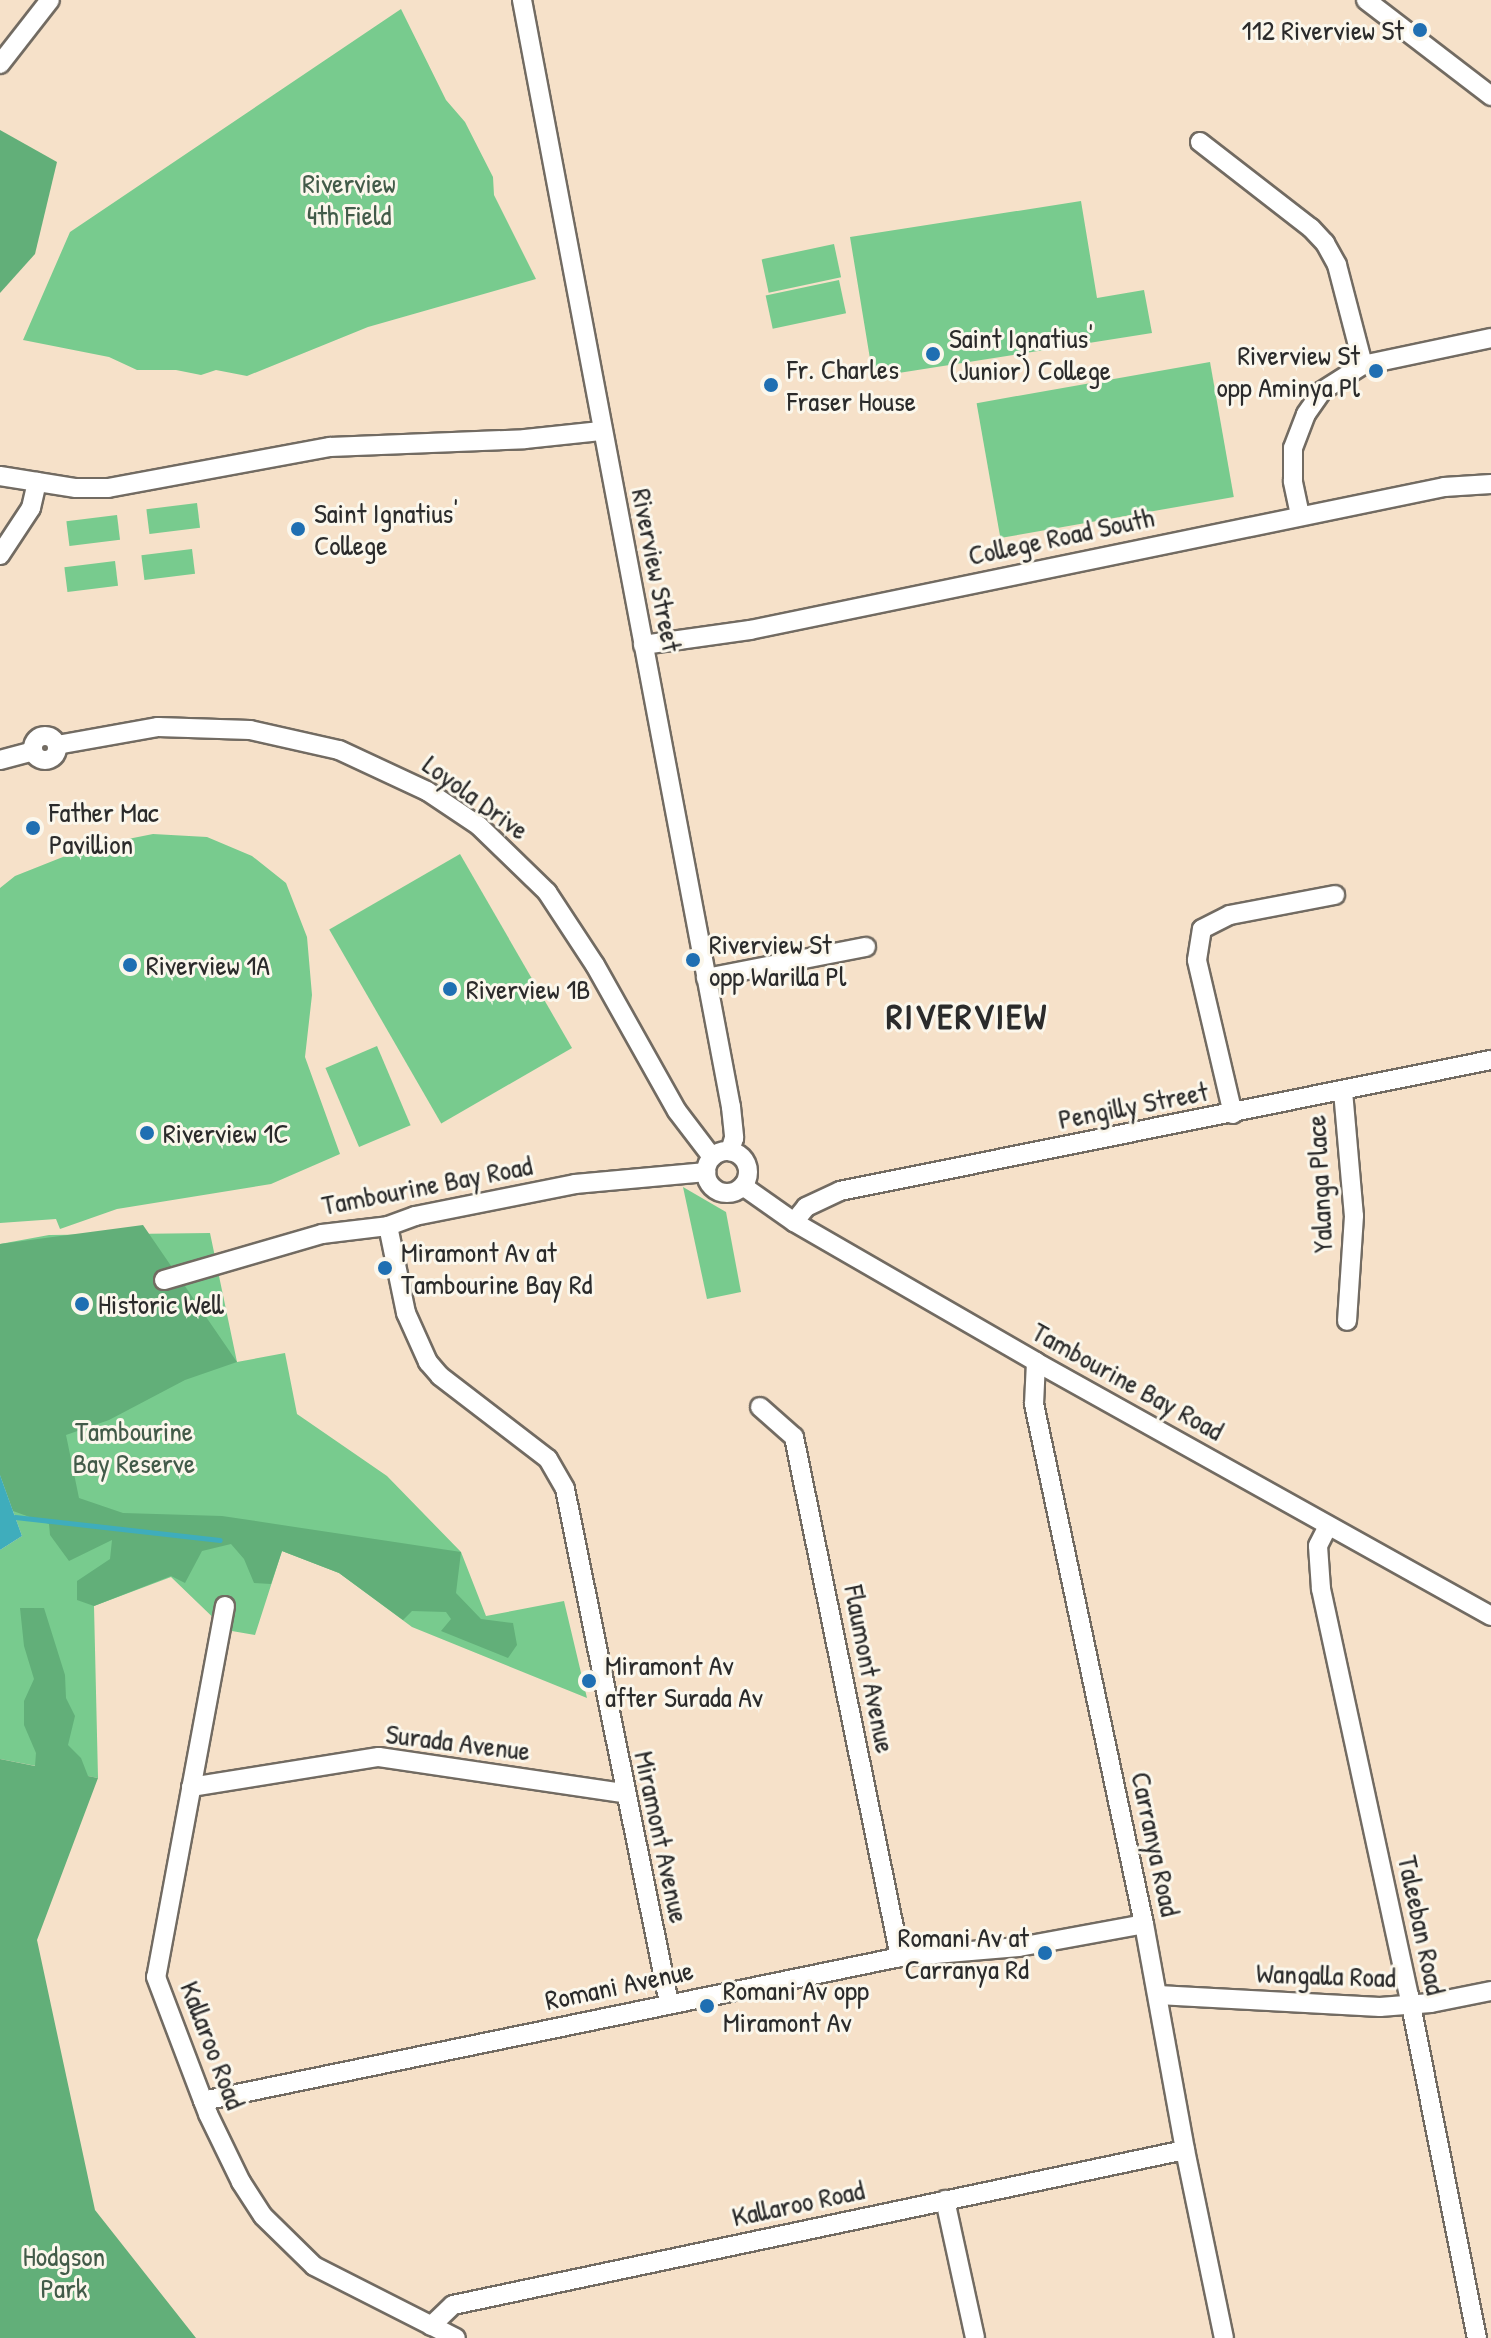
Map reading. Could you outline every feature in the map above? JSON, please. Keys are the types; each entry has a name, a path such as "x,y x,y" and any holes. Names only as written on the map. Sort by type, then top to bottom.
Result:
{"street":[{"path":"0,64 8,49 50,0"},
{"name":"Riverview Street","path":"522,0 734,1125 730,1151"},
{"path":"1366,0 1491,96"},
{"path":"1200,142 1311,228 1325,243 1337,265 1363,365"},
{"path":"1300,515 1292,465 1298,430 1322,391 1363,365 1491,338"},
{"path":"0,476 108,488 330,447 525,439 601,431"},
{"path":"0,555 31,508 37,482"},
{"name":"College Road South","path":"643,645 750,630 1455,485 1491,484"},
{"name":"Loyola Drive","path":"0,760 33,751 34,742 40,736 49,736 57,745 158,727 250,730 339,750 399,775 436,797 505,848 547,892 595,965 709,1164"},
{"path":"1233,1114 1197,960 1202,929 1230,915 1335,895"},
{"path":"706,978 866,947"},
{"name":"Pengilly Street","path":"794,1222 806,1207 840,1191 1491,1060"},
{"name":"Yalanga Place","path":"1343,1091 1354,1216 1347,1321"},
{"path":"730,1151 742,1157 748,1168 743,1186 732,1193 719,1192 709,1184 709,1164 730,1151"},
{"name":"Tambourine Bay Road","path":"164,1280 322,1234 388,1226 415,1216 575,1184 709,1164"},
{"name":"Tambourine Bay Road","path":"743,1186 794,1222 1036,1362 1491,1616"},
{"name":"Miramont Avenue","path":"388,1226 406,1313 428,1362 440,1376 548,1459 565,1489 624,1793 669,2003"},
{"name":"Carranya Road","path":"1036,1362 1034,1404 1144,1924 1185,2150 1224,2338"},
{"name":"Flaumont Avenue","path":"760,1407 794,1437 900,1957"},
{"name":"Taleeban Road","path":"1328,1526 1318,1546 1321,1589 1411,2006 1477,2338"},
{"name":"Kallaroo Road","path":"225,1606 156,1977 203,2101 249,2197 294,2250 314,2266 423,2322 453,2305 1185,2150"},
{"name":"Surada Avenue","path":"191,1787 379,1757 624,1793"},
{"name":"Romani Avenue","path":"203,2101 900,1957 1019,1947 1144,1924"},
{"name":"Wangalla Road","path":"1158,1995 1356,2007 1411,2006 1491,1991"},
{"path":"945,2200 975,2338"},
{"path":"423,2322 456,2338"}],"green space":[{"name":"Riverview 4th Field","path":"401,9 446,100 465,122 493,177 494,195 536,279 368,327 247,376 216,370 201,375 176,370 137,370 109,357 23,340 70,232"},
{"path":"0,130 57,162 35,254 0,293"},
{"path":"1081,201 1097,298 1144,290 1152,333 873,377 850,237"},
{"path":"834,244 841,277 769,293 762,259"},
{"path":"839,280 846,313 773,329 766,296"},
{"path":"1210,362 1234,497 1000,538 977,403"},
{"path":"197,503 200,528 149,534 146,509"},
{"path":"117,515 120,540 69,546 66,521"},
{"path":"192,549 195,574 144,580 141,555"},
{"path":"115,561 118,586 67,592 64,567"},
{"path":"153,834 207,837 252,856 286,883 307,937 312,995 305,1057 340,1154 271,1184 117,1209 60,1229 56,1219 0,1223 0,888 15,876 88,847"},
{"name":"Riverview 1B","path":"460,854 572,1048 441,1123 329,930"},
{"path":"377,1046 411,1125 359,1147 325,1068"},
{"path":"683,1187 726,1212 741,1292 707,1299"},
{"path":"143,1225 237,1362 185,1380 109,1420 66,1435 79,1498 123,1513 222,1516 461,1552 456,1593 481,1619 513,1623 517,1645 508,1658 441,1631 451,1619 446,1612 412,1611 403,1620 339,1573 282,1551 271,1584 254,1583 244,1559 231,1544 202,1551 185,1583 171,1576 94,1606 77,1600 77,1581 110,1559 112,1540 69,1561 50,1535 49,1524 13,1511 0,1475 0,1244"},
{"name":"Tambourine Bay Reserve","path":"210,1233 237,1362 285,1353 297,1414 387,1476 461,1552 486,1616 564,1601 587,1698 412,1627 339,1573 282,1551 255,1635 226,1630 171,1577 94,1606 98,1778 0,1759 0,1550 22,1536 0,1475 0,1244 49,1235"},
{"name":"Hodgson Park","path":"20,1608 44,1608 65,1675 66,1698 75,1716 68,1745 81,1758 88,1776 98,1778 37,1940 95,2210 196,2338 0,2338 0,1759 35,1766 36,1753 24,1725 24,1701 34,1679 24,1646"}],"water":[{"path":"0,1475 22,1536 0,1550"}],"waterway":[{"path":"15,1517 220,1540"}],"place":[{"name":"112 Riverview St","path":"1420,30"},
{"name":"Saint Ignatius' (Junior) College","path":"933,354"},
{"name":"Riverview St opp Aminya Pl","path":"1376,371"},
{"name":"Fr. Charles Fraser House","path":"771,385"},
{"name":"Saint Ignatius' College","path":"298,529"},
{"name":"Father Mac Pavillion","path":"33,828"},
{"name":"Riverview St opp Warilla Pl","path":"693,960"},
{"name":"Riverview 1A","path":"130,965"},
{"name":"Riverview 1B","path":"450,989"},
{"name":"Riverview 1C","path":"147,1133"},
{"name":"Miramont Av at Tambourine Bay Rd","path":"385,1268"},
{"name":"Historic Well","path":"82,1304"},
{"name":"Miramont Av after Surada Av","path":"589,1681"},
{"name":"Romani Av at Carranya Rd","path":"1045,1953"},
{"name":"Romani Av opp Miramont Av","path":"707,2006"}],"district":[{"name":"RIVERVIEW","path":"967,1016"}]}
